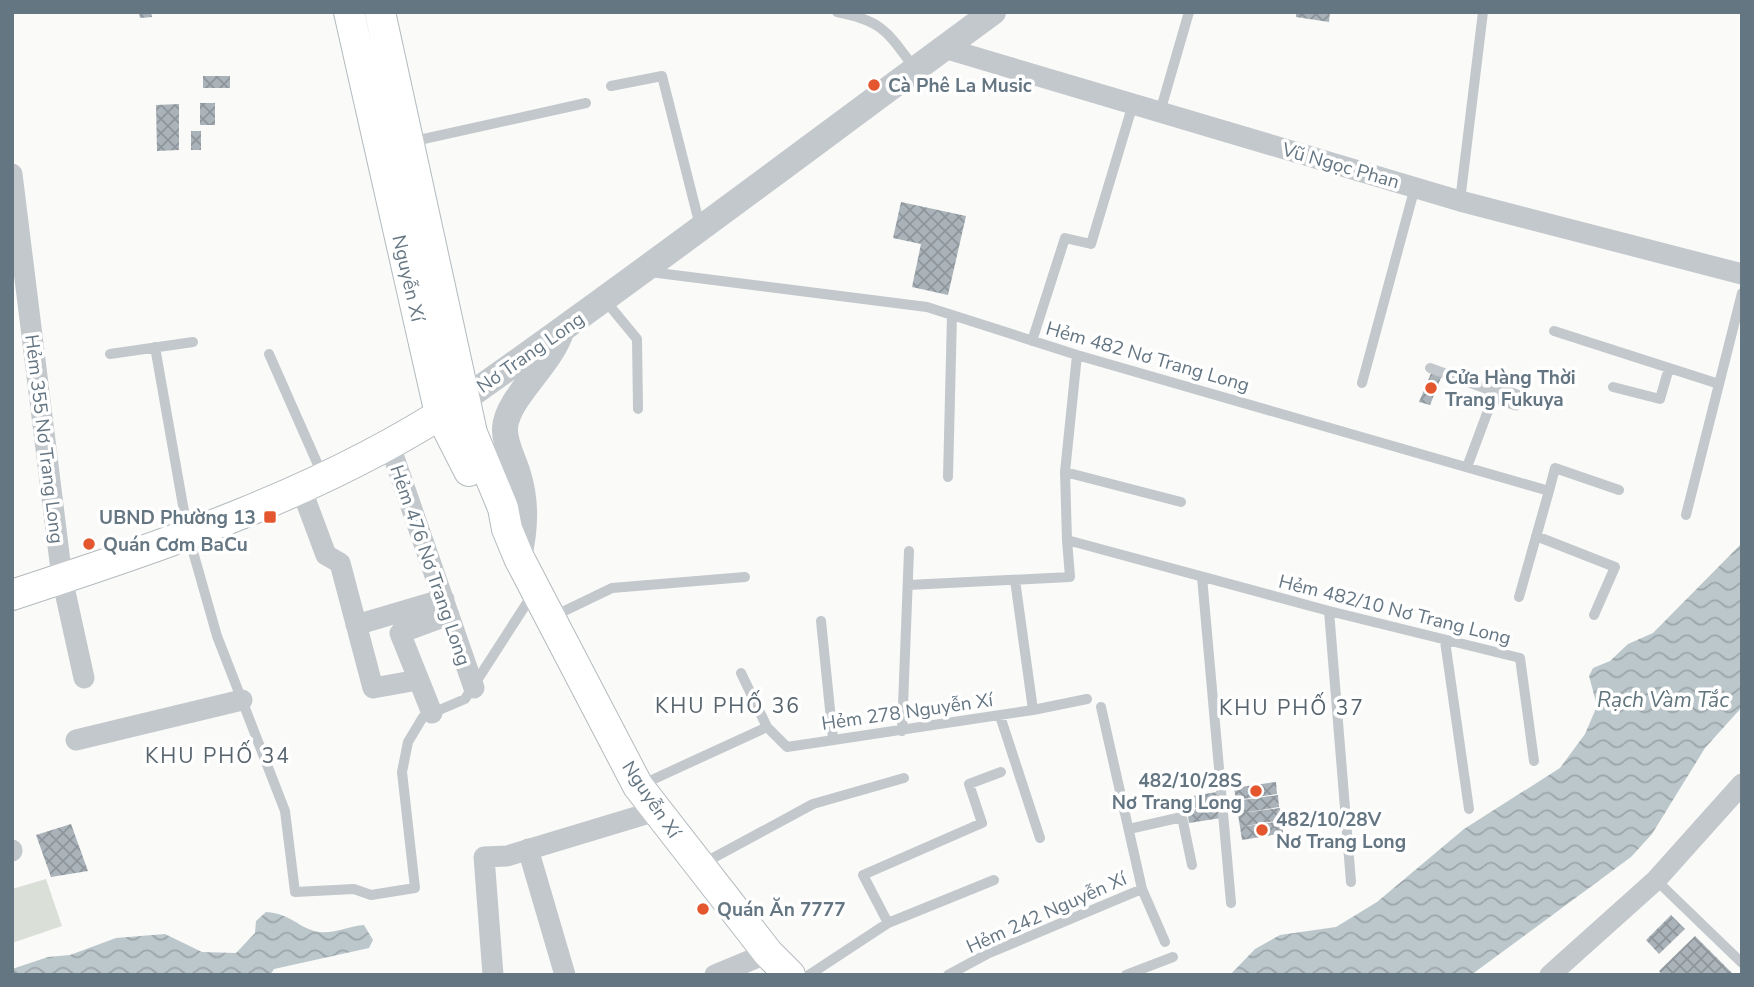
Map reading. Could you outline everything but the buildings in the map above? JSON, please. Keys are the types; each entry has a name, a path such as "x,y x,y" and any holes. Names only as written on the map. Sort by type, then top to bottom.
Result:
{"main road":[{"name":"Nguyễn Xí","path":"349,12 440,414 490,513 507,528"},
{"name":"Nguyễn Xí","path":"380,12 466,398 471,433 503,508 507,528 519,558 638,786 768,953 790,975"},
{"name":"Nơ Trang Long","path":"12,595 188,534 312,482 388,443 466,398"}],"street":[{"name":"Nơ Trang Long","path":"466,398 993,12"},
{"name":"Vũ Ngọc Phan","path":"944,48 1461,201 1742,274"},
{"name":"Hẻm 355 Nơ Trang Long","path":"12,174 62,578 84,678"},
{"path":"519,558 525,530 525,498 505,429 508,411 555,349 562,330"},
{"path":"1494,392 1516,400"},
{"name":"Hẻm 476 Nơ Trang Long","path":"388,443 474,688"},
{"path":"312,482 326,555 340,563 373,688 418,680"},
{"path":"356,625 446,607"},
{"path":"432,713 400,634 446,607"},
{"path":"76,740 242,700"},
{"path":"1550,975 1656,880 1742,784"},
{"path":"493,975 482,859 507,856 656,811"},
{"path":"528,849 565,975"},
{"path":"715,975 768,953"}],"lane":[{"path":"837,12 868,15 886,31 915,69"},
{"path":"1160,112 1189,12"},
{"path":"1461,201 1483,12"},
{"path":"611,86 662,76 700,226"},
{"path":"410,142 586,103"},
{"path":"1032,341 1065,238 1091,243 1133,104"},
{"path":"1362,383 1415,187"},
{"name":"Hẻm 482 Nơ Trang Long","path":"641,271 927,307 1077,355 1549,491"},
{"path":"1686,515 1742,293"},
{"path":"604,299 637,338 638,409"},
{"path":"948,477 951,314"},
{"path":"1554,331 1719,384"},
{"path":"110,354 193,342"},
{"path":"155,347 188,534 217,636 285,811 295,892 355,889 371,895 415,888 402,761 424,717 465,699 474,688 535,591"},
{"path":"269,354 312,482"},
{"path":"908,585 1070,578 1065,472 1077,355"},
{"path":"1430,368 1494,392 1468,467"},
{"path":"1613,387 1660,399 1669,368"},
{"path":"1519,597 1555,468 1619,490"},
{"path":"1065,472 1181,502"},
{"path":"1536,536 1615,567 1594,615"},
{"name":"Hẻm 482/10 Nơ Trang Long","path":"1067,540 1329,611 1520,658 1534,761"},
{"path":"902,731 909,551"},
{"path":"549,618 612,588 744,577"},
{"path":"1202,577 1231,903"},
{"path":"1015,580 1033,710"},
{"path":"1329,611 1351,882"},
{"path":"821,621 833,739"},
{"path":"1445,641 1469,809"},
{"path":"638,786 767,727 741,673"},
{"name":"Hẻm 278 Nguyễn Xí","path":"767,727 787,747 1000,716 1087,699"},
{"name":"Hẻm 242 Nguyễn Xí","path":"948,975 987,954 1142,889 1101,707"},
{"path":"1000,716 1040,838"},
{"path":"888,923 863,876 982,823 969,783 1001,772"},
{"path":"700,866 813,804 904,778"},
{"path":"1129,829 1182,817 1192,865"},
{"path":"809,975 888,923 993,880"},
{"path":"1656,880 1742,963"},
{"path":"1142,889 1165,943"},
{"path":"1126,975 1172,957"}],"shaded area":[{"path":"46,879 62,926 12,943 12,889"}],"water":[{"name":"Rạch Vàm Tắc","path":"1742,543 1742,707 1705,748 1652,834 1631,857 1471,975 1230,975 1255,949 1280,935 1336,927 1377,902 1464,829 1560,768 1585,734 1597,706 1589,676 1593,668 1610,661 1628,644 1653,633"},
{"path":"266,912 283,915 319,932 364,925 373,940 369,948 274,969 270,975 12,975 12,969 48,957 70,955 116,938 165,934 202,952 236,953 255,933 256,921"}],"place":[{"name":"Cà Phê La Music","path":"874,85"},
{"name":"Cửa Hàng Thời Trang Fukuya","path":"1431,388"},
{"name":"UBND Phường 13","path":"270,517"},
{"name":"Quán Cơm BaCu","path":"89,544"},
{"name":"482/10/28S Nơ Trang Long","path":"1256,791"},
{"name":"482/10/28V Nơ Trang Long","path":"1262,830"},
{"name":"Quán Ăn 7777","path":"703,909"}],"district":[{"name":"KHU PHỐ 36","path":"728,706"},
{"name":"KHU PHỐ 37","path":"1292,708"},
{"name":"KHU PHỐ 34","path":"218,756"}]}
